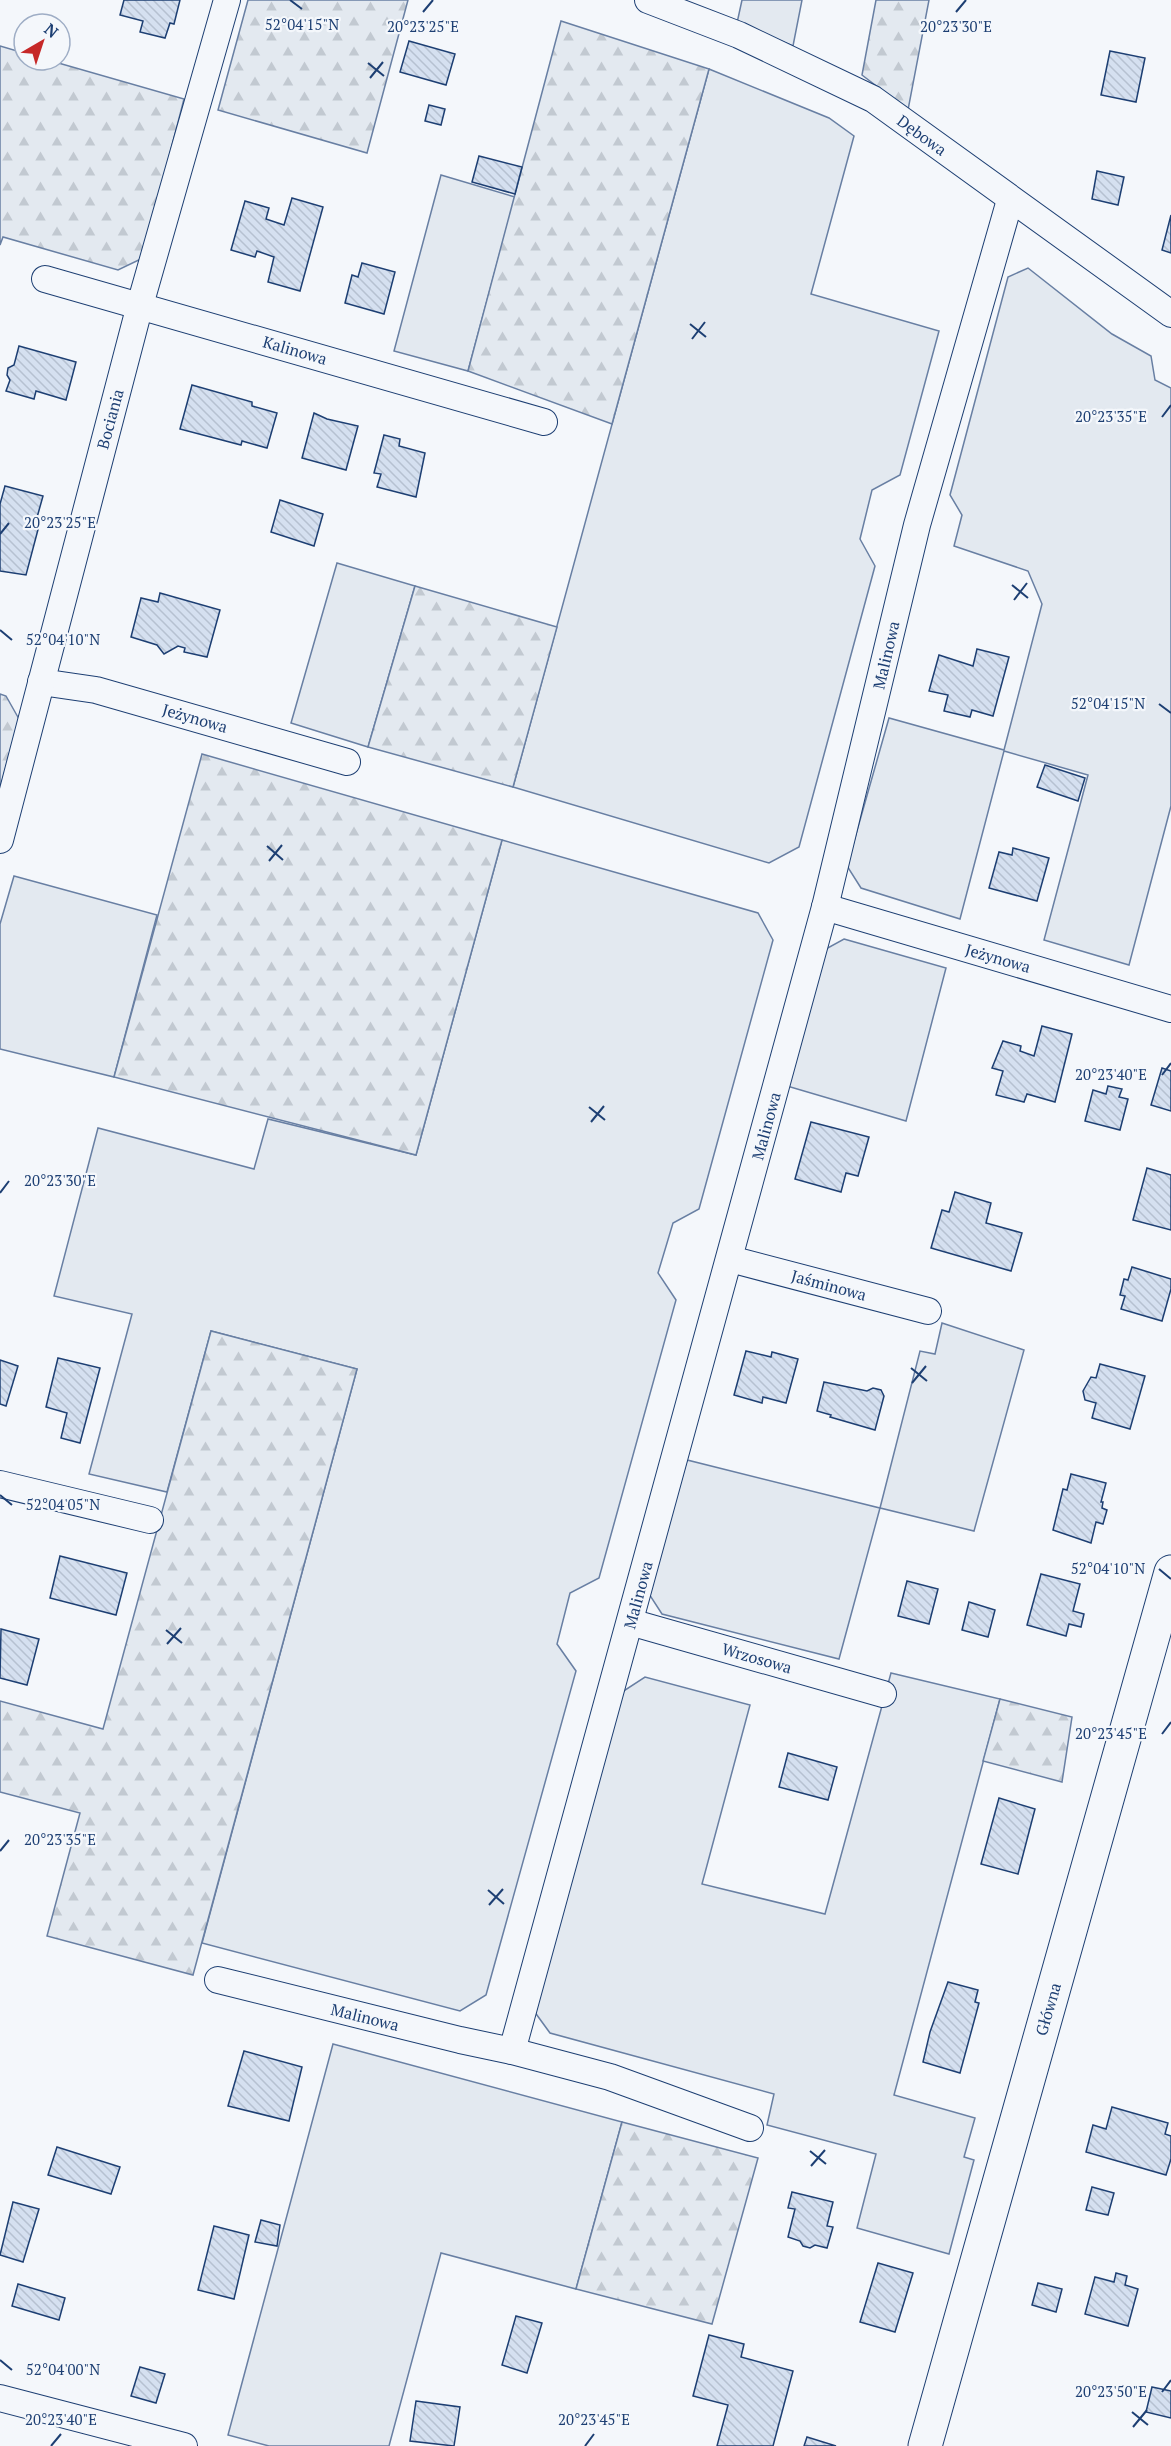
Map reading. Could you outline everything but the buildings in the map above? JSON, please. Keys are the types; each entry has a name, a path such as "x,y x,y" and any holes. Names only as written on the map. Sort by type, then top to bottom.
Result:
{"street":[{"name":"Bociania","path":"0,840 140,305 227,0"},
{"name":"Dębowa","path":"648,0 739,35 873,99 1171,314"},
{"name":"Malinowa","path":"512,2051 825,907 917,525 1010,200"},
{"name":"Kalinowa","path":"45,279 544,422"},
{"name":"Jeżynowa","path":"41,682 96,690 348,762"},
{"name":"Jeżynowa","path":"825,907 1171,1009"},
{"name":"Jaśminowa","path":"730,1259 928,1311"},
{"path":"0,1484 150,1520"},
{"name":"Główna","path":"925,2446 1171,1572"},
{"name":"Wrzosowa","path":"630,1622 883,1694"},
{"name":"Malinowa","path":"218,1980 610,2077 750,2128"},
{"path":"0,2398 184,2446"}],"green space":[{"path":"248,0 408,0 367,153 218,110"},
{"path":"742,0 802,0 793,46 737,23"},
{"path":"876,0 929,0 908,110 862,75"},
{"path":"561,21 709,69 612,424 468,371"},
{"path":"0,46 12,50 12,72 72,72 72,67 184,99 143,258 118,270 3,237 0,245"},
{"path":"709,69 829,118 854,136 811,294 939,331 900,475 872,490 860,539 875,566 799,847 769,863 513,787"},
{"path":"441,175 515,197 468,371 394,351"},
{"path":"1028,268 1112,334 1151,356 1155,380 1171,388 1171,806 1129,965 1044,940 1088,775 1004,751 960,919 861,888 847,866 889,718 1004,750 1042,604 1028,571 954,546 962,515 950,495 1008,277"},
{"path":"337,563 415,586 368,747 291,723"},
{"path":"415,586 557,627 513,787 368,747"},
{"path":"0,694 6,696 19,719 0,789"},
{"path":"202,754 502,840 416,1155 114,1077"},
{"path":"502,840 758,913 773,940 699,1209 673,1223 658,1273 676,1300 599,1578 570,1593 557,1644 576,1671 486,1995 460,2011 202,1943 357,1369 211,1331 167,1492 89,1474 132,1314 54,1296 98,1128 254,1169 268,1119 416,1155"},
{"path":"14,876 157,915 114,1077 0,1049 0,924"},
{"path":"844,939 946,968 906,1121 787,1086 824,950"},
{"path":"942,1323 1024,1350 974,1531 880,1508 920,1351 935,1354"},
{"path":"211,1331 357,1369 193,1975 47,1936 80,1813 0,1792 0,1701 103,1729"},
{"path":"687,1460 880,1508 839,1659 662,1614 649,1594"},
{"path":"891,1673 1000,1699 894,2095 975,2118 964,2157 974,2160 949,2254 857,2228 876,2154 767,2125 774,2094 550,2033 534,2011 622,1692 645,1677 750,1705 702,1884 825,1914"},
{"path":"1000,1699 1072,1717 1062,1782 983,1761"},
{"path":"333,2044 622,2122 576,2289 441,2253 389,2446 269,2446 228,2435"},
{"path":"622,2122 758,2158 712,2324 576,2289"}]}
